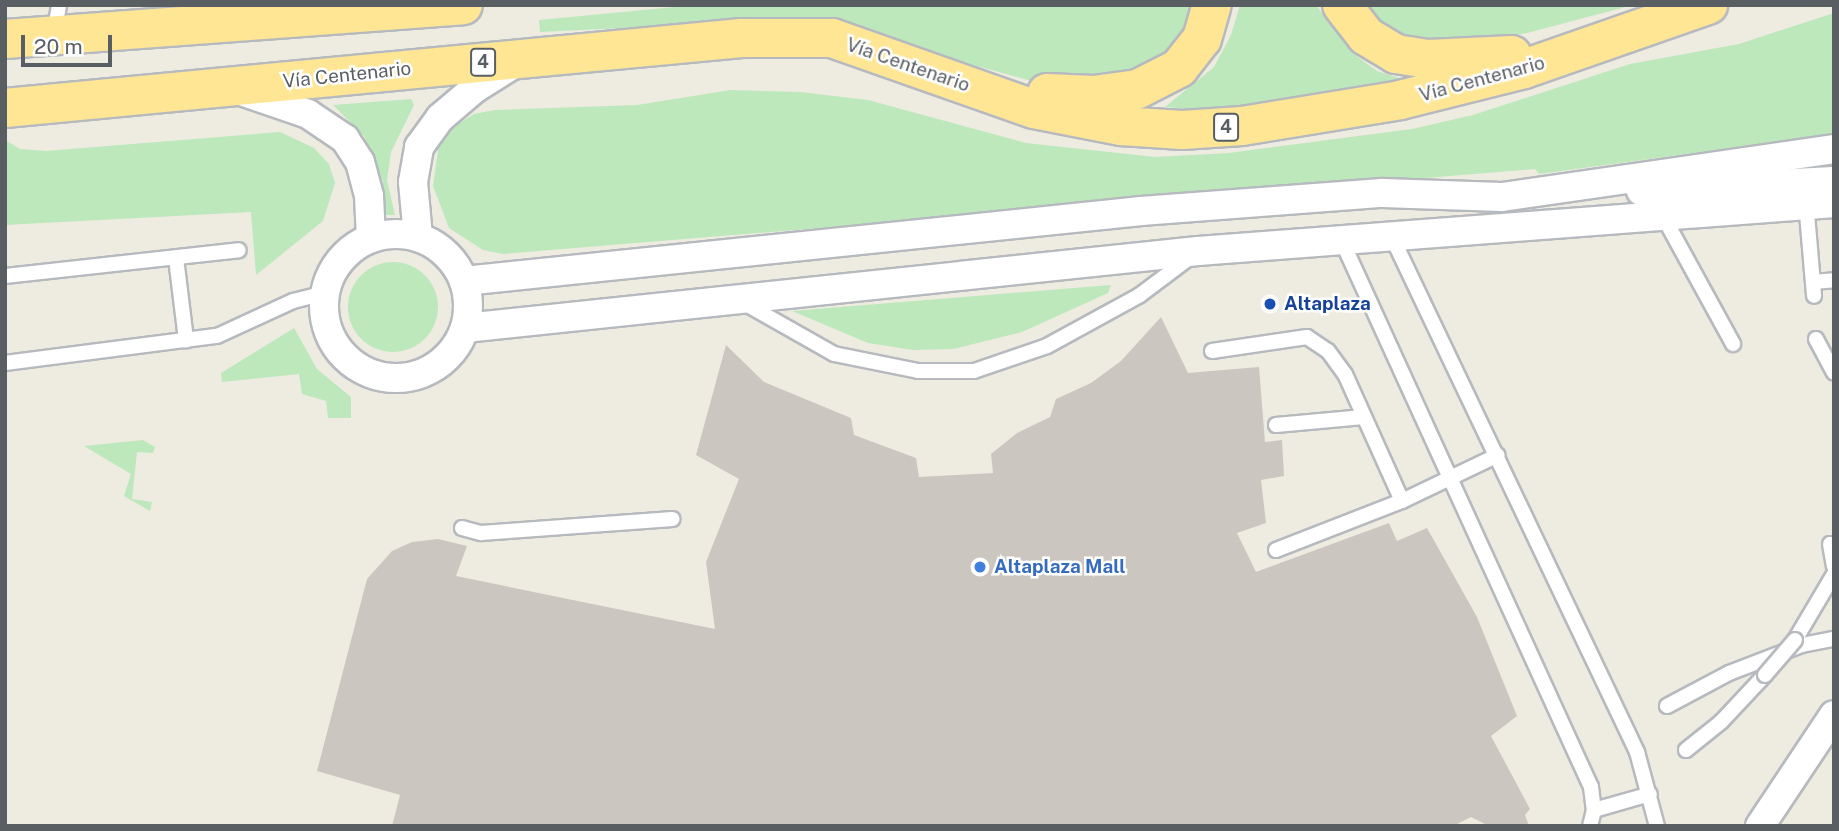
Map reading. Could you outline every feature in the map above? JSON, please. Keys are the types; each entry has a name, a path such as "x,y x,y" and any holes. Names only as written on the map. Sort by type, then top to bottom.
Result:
{"highway":[{"path":"5,39 56,20 463,5"},
{"path":"832,38 1034,92 1094,95 1138,89 1179,68 1202,39 1212,5"},
{"path":"1342,5 1366,36 1396,54 1428,59 1511,55 1670,5"},
{"name":"Vía Centenario","path":"5,108 742,38 832,38 1034,109 1121,126 1182,130 1315,116 1400,100 1536,65 1708,5"}],"street":[{"path":"418,237 414,182 419,147 457,103 524,58"},
{"path":"225,87 308,114 345,139 360,162 369,196 371,238"},
{"path":"1502,197 1834,149"},
{"path":"464,281 1141,211 1381,193 1502,197 1834,181"},
{"path":"465,328 733,297 1198,251 1663,216 1806,202 1834,202"},
{"path":"395,233 418,237 438,246 464,281 468,304 465,328 445,359 429,370 393,378 369,373 348,360 332,341 325,318 325,293 334,270 349,251 371,238 395,233"},
{"path":"1760,826 1834,715"}],"lane":[{"path":"1806,202 1813,289 1834,279"},
{"path":"1663,216 1733,344"},
{"path":"1391,235 1637,752 1657,826"},
{"path":"1341,239 1591,787 1594,810 1590,826"},
{"path":"5,276 239,250"},
{"path":"733,297 834,354 918,371 974,371 1047,346 1140,295 1198,251"},
{"path":"176,258 186,340"},
{"path":"5,363 217,336 293,301 325,293"},
{"path":"1212,351 1307,337 1328,351 1345,374 1402,502"},
{"path":"1816,339 1834,373"},
{"path":"1276,425 1364,417"},
{"path":"1276,550 1402,502 1498,455"},
{"path":"462,528 481,533 673,519"},
{"path":"1830,544 1834,566"},
{"path":"1686,750 1721,722 1765,676 1795,640 1834,574"},
{"path":"1667,706 1730,673 1802,645 1834,639"},
{"path":"1594,810 1650,794"}],"green space":[{"path":"696,5 1203,5 1155,73 1043,84 878,39 768,21 540,32 539,20"},
{"path":"1240,5 1316,5 1351,52 1377,71 1409,81 1242,106 1202,110 1165,107 1214,67 1231,35"},
{"path":"1361,5 1633,5 1527,33 1447,46 1388,32"},
{"path":"1834,13 1834,134 1539,174 1535,169 503,254 483,250 449,228 433,186 439,144 452,128 474,114 495,110 637,105 731,90 800,92 868,100 1026,143 1155,157 1229,153 1412,129 1473,115 1630,64 1739,44"},
{"path":"411,99 414,105 391,152 387,180 395,215 383,215 383,181 364,136 333,105"},
{"path":"280,132 314,148 329,164 335,183 323,221 256,275 251,212 5,225 5,140 20,149 46,151"},
{"path":"393,262 410,266 425,275 434,290 438,307 434,324 425,339 410,348 393,352 376,348 361,339 352,324 348,307 352,290 361,275 376,266"},
{"path":"1111,285 1108,293 1022,332 953,349 913,350 868,343 792,311"},
{"path":"294,328 317,369 351,397 351,418 328,418 326,401 302,394 299,374 222,382 221,373"},
{"path":"143,440 155,447 153,453 137,452 132,499 152,502 150,511 124,496 131,474 84,446"}],"building":[{"name":"Altaplaza Mall","path":"1161,317 1188,373 1259,367 1265,442 1282,440 1284,476 1261,480 1266,523 1237,533 1256,572 1389,523 1397,541 1427,528 1477,617 1517,716 1491,736 1530,809 1525,815 1529,826 1489,826 1471,817 1453,826 392,826 400,795 317,771 367,579 392,551 412,542 438,539 467,546 456,576 715,629 706,562 739,479 696,455 726,345 764,382 851,418 854,435 916,458 919,477 993,473 991,454 1017,433 1050,417 1056,399 1091,383 1121,361"}],"place":[{"name":"Altaplaza","path":"1270,304"},
{"name":"Altaplaza Mall","path":"980,567"}]}
